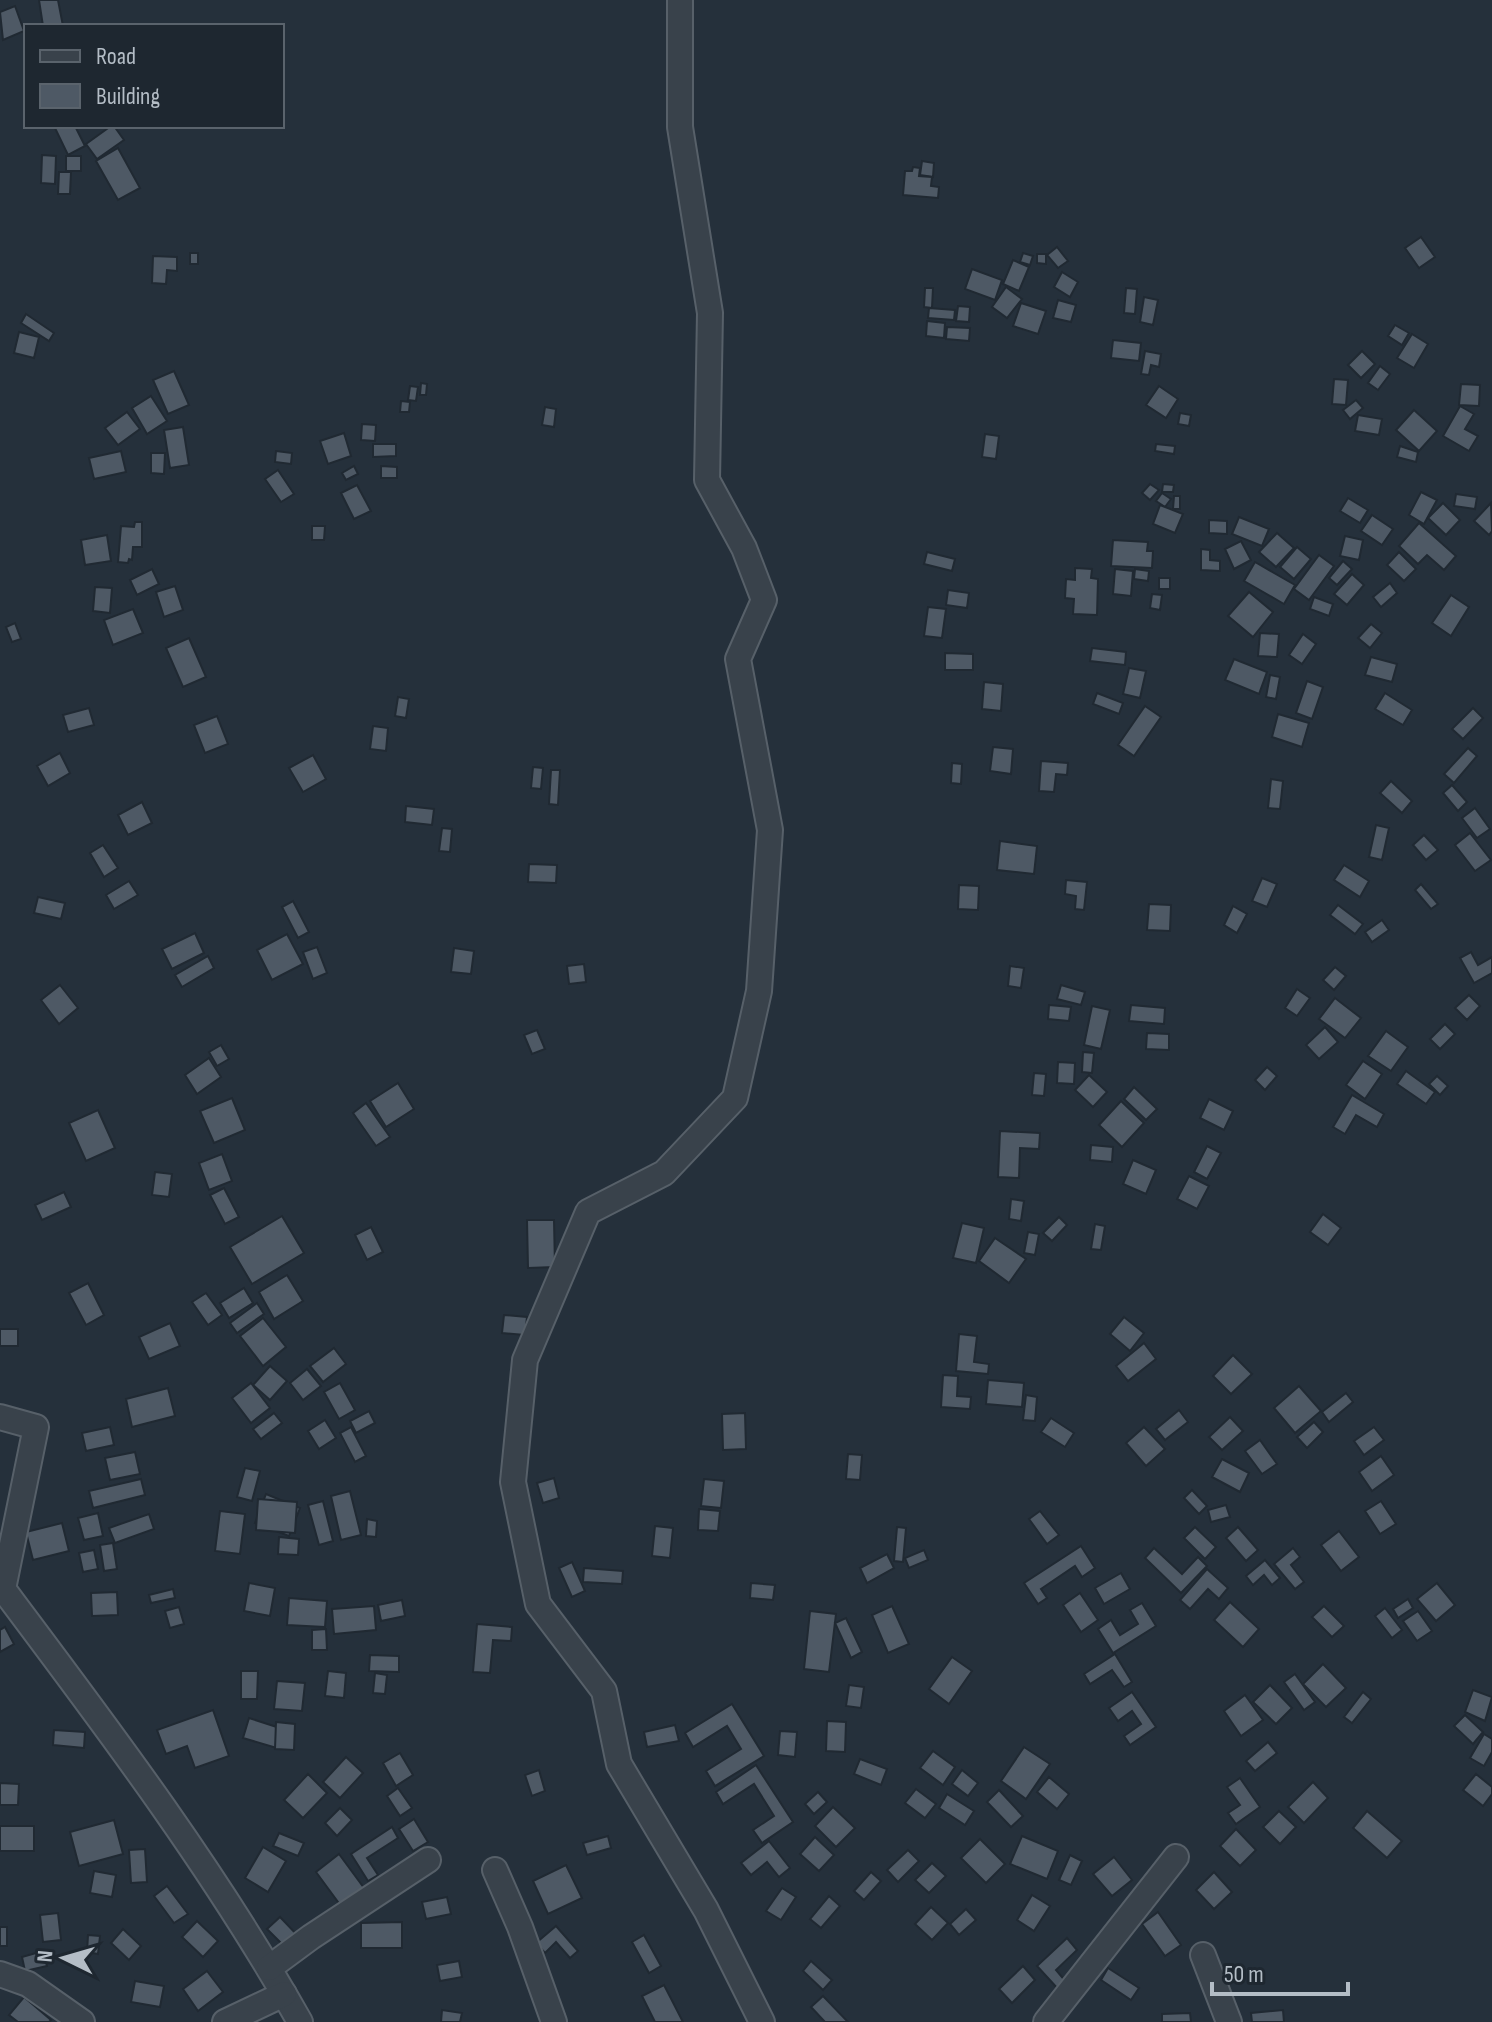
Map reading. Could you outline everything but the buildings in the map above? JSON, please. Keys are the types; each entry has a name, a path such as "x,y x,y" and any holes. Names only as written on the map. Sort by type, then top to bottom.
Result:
{"street":[{"path":"680,0 680,127 710,313 707,480 744,548 764,600 738,659 770,830 759,991 735,1098 664,1173 588,1212 525,1360 513,1482 538,1604 604,1691 619,1764 706,1910 762,2022"},
{"path":"0,1417 36,1427 3,1589 87,1700 207,1870 300,2022"},
{"path":"1046,2022 1176,1857"},
{"path":"269,1968 428,1860"},
{"path":"495,1870 520,1927 554,2022"},
{"path":"1203,1955 1229,2022"},
{"path":"0,1974 28,1984 82,2022"},
{"path":"225,2022 284,1994"}]}
